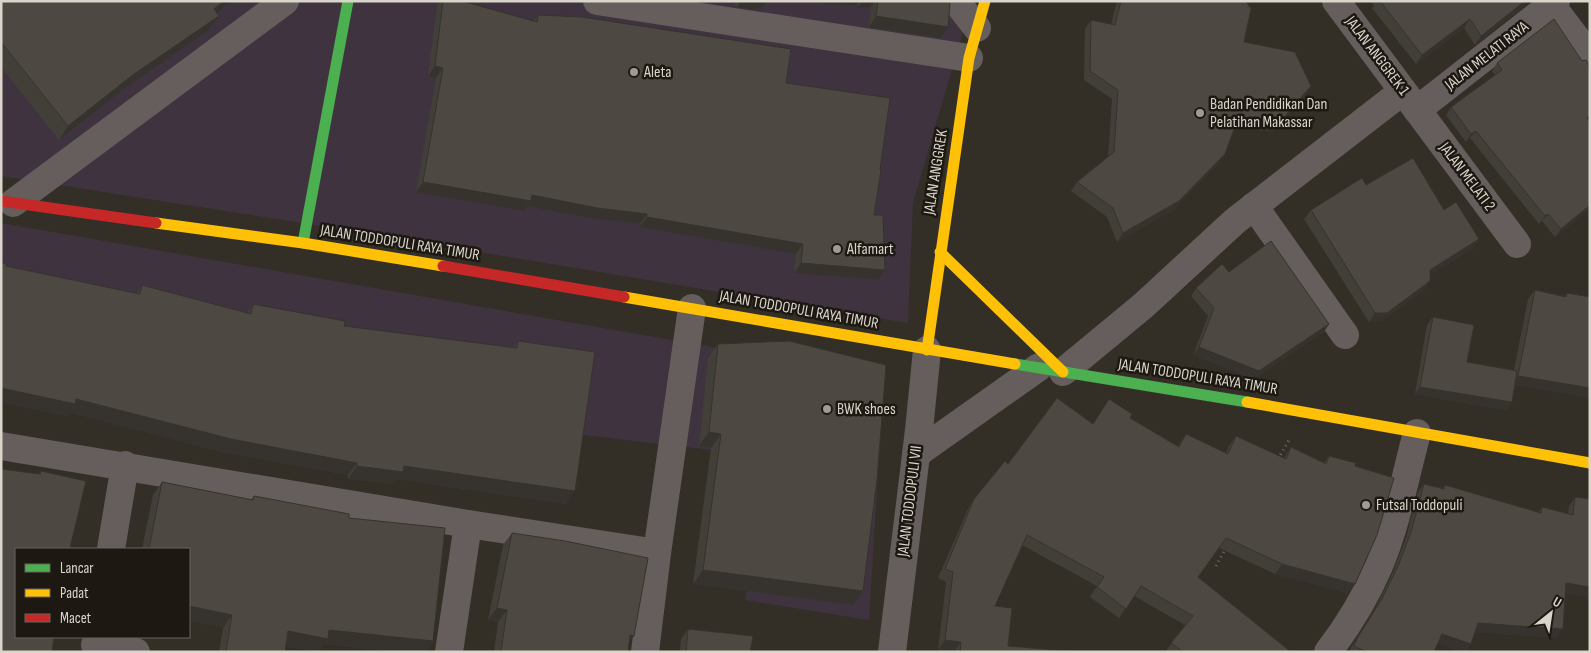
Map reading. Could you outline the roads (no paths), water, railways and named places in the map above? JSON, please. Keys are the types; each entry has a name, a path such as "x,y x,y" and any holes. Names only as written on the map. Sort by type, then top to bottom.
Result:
{"main road":[{"path":"303,243 348,1"},
{"name":"JALAN ANGGREK","path":"927,350 969,58 985,1"},
{"name":"JALAN TODDOPULI RAYA TIMUR","path":"7,202 303,243 692,308 927,350 1306,412 1590,463"},
{"path":"940,252 1051,369"}],"street":[{"path":"7,202 285,1"},
{"path":"596,1 969,58"},
{"path":"956,1 976,28"},
{"name":"JALAN ANGGREK 1","path":"1336,1 1410,101"},
{"path":"1553,3 1590,56"},
{"name":"JALAN MELATI RAYA","path":"916,454 1051,369 1144,305 1235,221 1254,206 1553,3"},
{"name":"JALAN MELATI 2","path":"1410,101 1517,244"},
{"path":"1254,206 1345,334"},
{"path":"645,652 692,308"},
{"name":"JALAN TODDOPULI VII","path":"892,652 927,350"},
{"path":"1328,652 1364,597 1379,566 1392,530 1417,433"},
{"path":"1,446 657,554"},
{"path":"111,548 125,466"},
{"path":"449,652 468,524"},
{"path":"95,644 136,652"}],"place":[{"name":"Aleta","path":"634,72"},
{"name":"Badan Pendidikan Dan Pelatihan Makassar","path":"1200,113"},
{"name":"Alfamart","path":"837,249"},
{"name":"BWK shoes","path":"827,409"},
{"name":"Futsal Toddopuli","path":"1366,505"}]}
